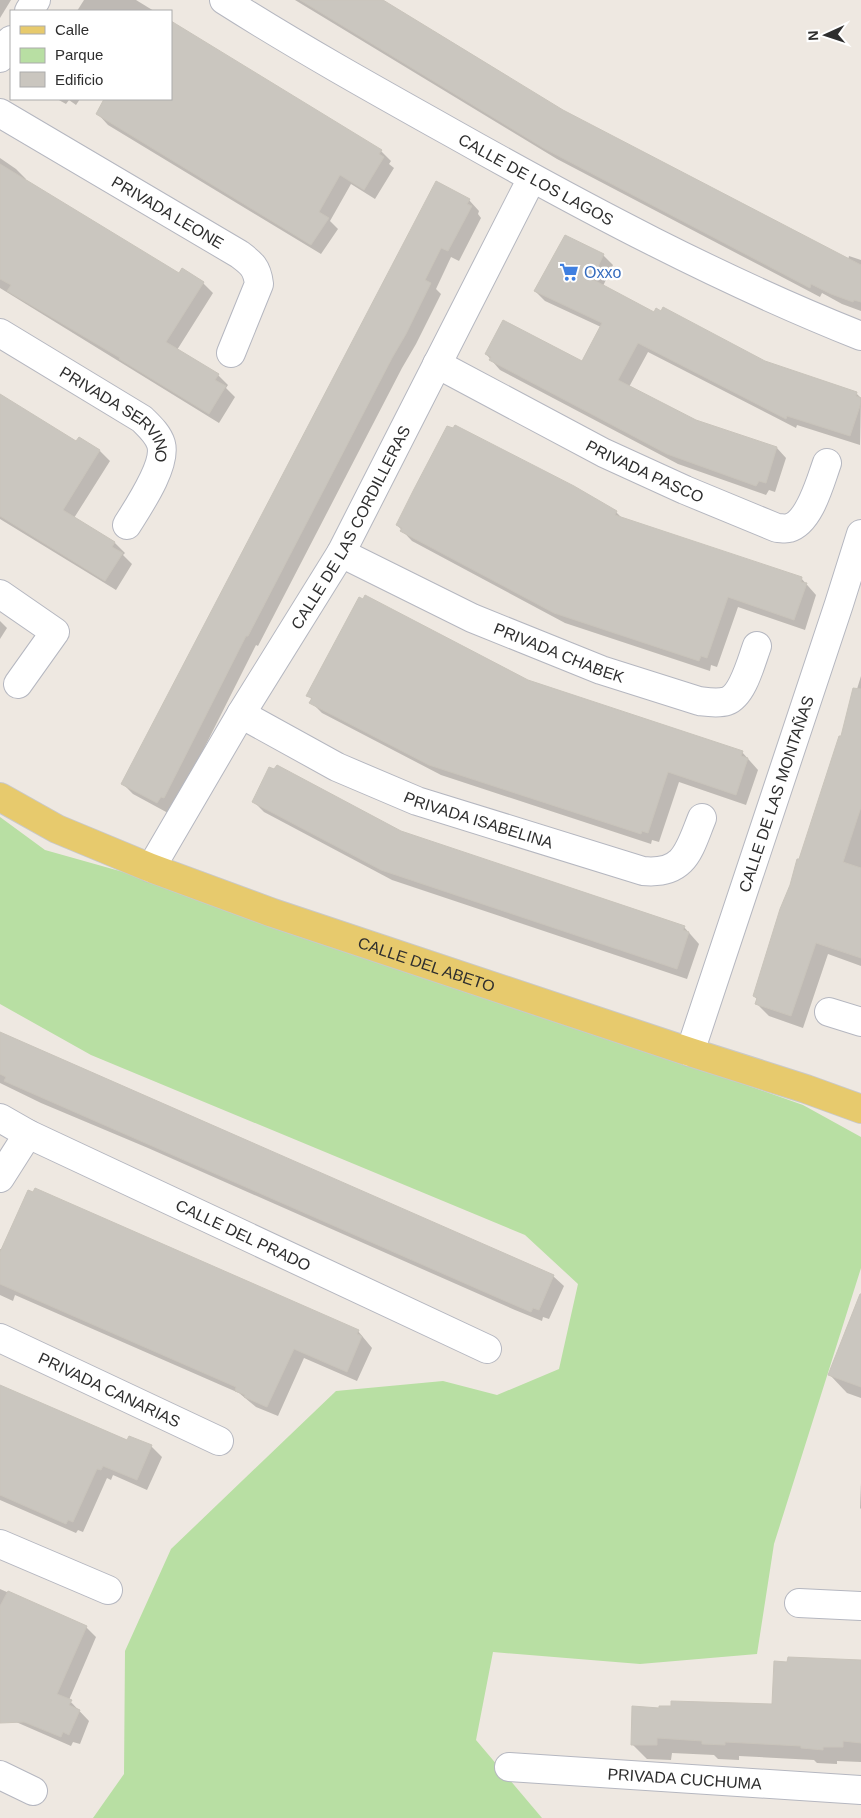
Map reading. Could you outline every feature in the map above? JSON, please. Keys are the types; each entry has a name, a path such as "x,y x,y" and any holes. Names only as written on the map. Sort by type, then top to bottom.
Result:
{"main road":[{"name":"CALLE DEL ABETO","path":"0,797 57,829 151,868 273,913 806,1089 861,1109"}],"street":[{"name":"CALLE DE LOS LAGOS","path":"224,0 292,43 532,178 719,274 861,336"},
{"path":"0,58 10,42"},
{"name":"PRIVADA LEONE","path":"0,113 239,254 251,263 258,272 259,284 231,353"},
{"name":"CALLE DE LAS CORDILLERAS","path":"151,868 241,714 341,553 532,178"},
{"name":"PRIVADA SERVINO","path":"0,333 142,419 155,432 161,445 160,462 154,479 127,525"},
{"name":"PRIVADA PASCO","path":"437,364 604,453 685,490 777,528 788,529 799,523 807,514 827,463"},
{"name":"CALLE DE LAS MONTAÑAS","path":"690,1052 850,607 861,534"},
{"name":"PRIVADA CHABEK","path":"341,553 472,618 601,670 698,701 726,701 736,694 743,683 756,646"},
{"path":"0,594 55,632 18,684"},
{"name":"PRIVADA ISABELINA","path":"241,714 337,767 417,801 643,871 657,873 677,864 688,855 702,818"},
{"path":"829,1012 861,1022"},
{"name":"CALLE DEL PRADO","path":"0,1118 28,1134 487,1349"},
{"path":"0,1178 28,1134"},
{"name":"PRIVADA CANARIAS","path":"0,1338 219,1441"},
{"path":"0,1544 108,1590"},
{"path":"799,1602 861,1606"},
{"name":"PRIVADA CUCHUMA","path":"509,1767 861,1790"},
{"path":"0,1774 33,1791"}],"green space":[{"path":"0,817 45,850 205,895 803,1105 861,1137 861,1268 774,1544 757,1654 640,1664 493,1652 476,1740 542,1818 93,1818 124,1774 125,1651 171,1549 336,1391 443,1381 497,1395 559,1369 578,1284 525,1235 91,1055 0,1004"}],"building":[{"path":"300,0 383,0 563,110 861,265 861,302 854,300 853,302 811,284 810,288 545,149"},
{"path":"172,22 382,150 379,154 384,157 364,190 340,175 319,212 329,218 311,245 96,114 103,100 172,100"},
{"path":"0,164 179,273 182,268 204,282 166,342 219,374 215,380 226,386 209,414 120,358 7,291 11,285 0,279"},
{"path":"436,181 470,199 467,204 472,206 448,251 441,248 425,280 431,283 406,334 248,636 246,636 164,798 161,797 157,803 121,784"},
{"path":"565,235 604,254 592,279 654,312 656,308 661,311 663,307 765,361 857,392 856,396 861,398 861,403 850,436 787,416 786,419 638,343 618,380 696,420 777,447 766,483 759,481 756,486 667,454 489,360 491,357 485,354 503,320 582,361 602,323 534,291"},
{"path":"0,394 76,441 79,437 100,450 63,510 115,542 112,547 123,553 105,581 0,516"},
{"path":"455,425 574,486 617,511 615,515 802,577 801,582 807,583 794,620 728,597 707,658 701,656 699,661 554,613 400,531 402,528 396,525 413,491 447,426 453,428"},
{"path":"365,595 528,680 743,751 741,756 748,758 736,795 668,772 648,833 642,831 641,834 429,765 309,703 312,698 306,696 359,597 363,599"},
{"path":"853,688 861,689 861,807 843,862 861,868 861,958 816,943 791,1016 755,1004 757,998 753,996 780,909 790,885 797,859 799,859 839,736 841,736"},
{"path":"277,765 401,831 685,926 683,930 689,932 677,969 381,870 252,802 269,767 274,769"},
{"path":"0,1032 554,1275 539,1310 533,1308 531,1312 4,1081 6,1077 0,1074"},
{"path":"35,1188 359,1330 357,1334 362,1336 347,1372 294,1349 267,1407 244,1397 245,1395 235,1391 236,1387 0,1284 0,1252 28,1190 33,1192"},
{"path":"861,1294 861,1387 828,1375"},
{"path":"0,1385 127,1440 129,1436 152,1445 137,1480 103,1466 101,1470 97,1469 73,1522 68,1520 66,1524 0,1495"},
{"path":"8,1591 87,1626 57,1694 72,1700 69,1705 80,1710 69,1735 63,1732 61,1737 24,1722 0,1723 0,1606"},
{"path":"788,1657 861,1660 861,1743 843,1741 843,1747 823,1747 823,1750 801,1748 801,1746 725,1742 725,1745 702,1744 702,1741 657,1738 657,1745 631,1745 632,1706 659,1708 659,1706 671,1706 671,1701 772,1704 774,1661 787,1662"}],"place":[{"name":"Oxxo","path":"569,272"}]}
